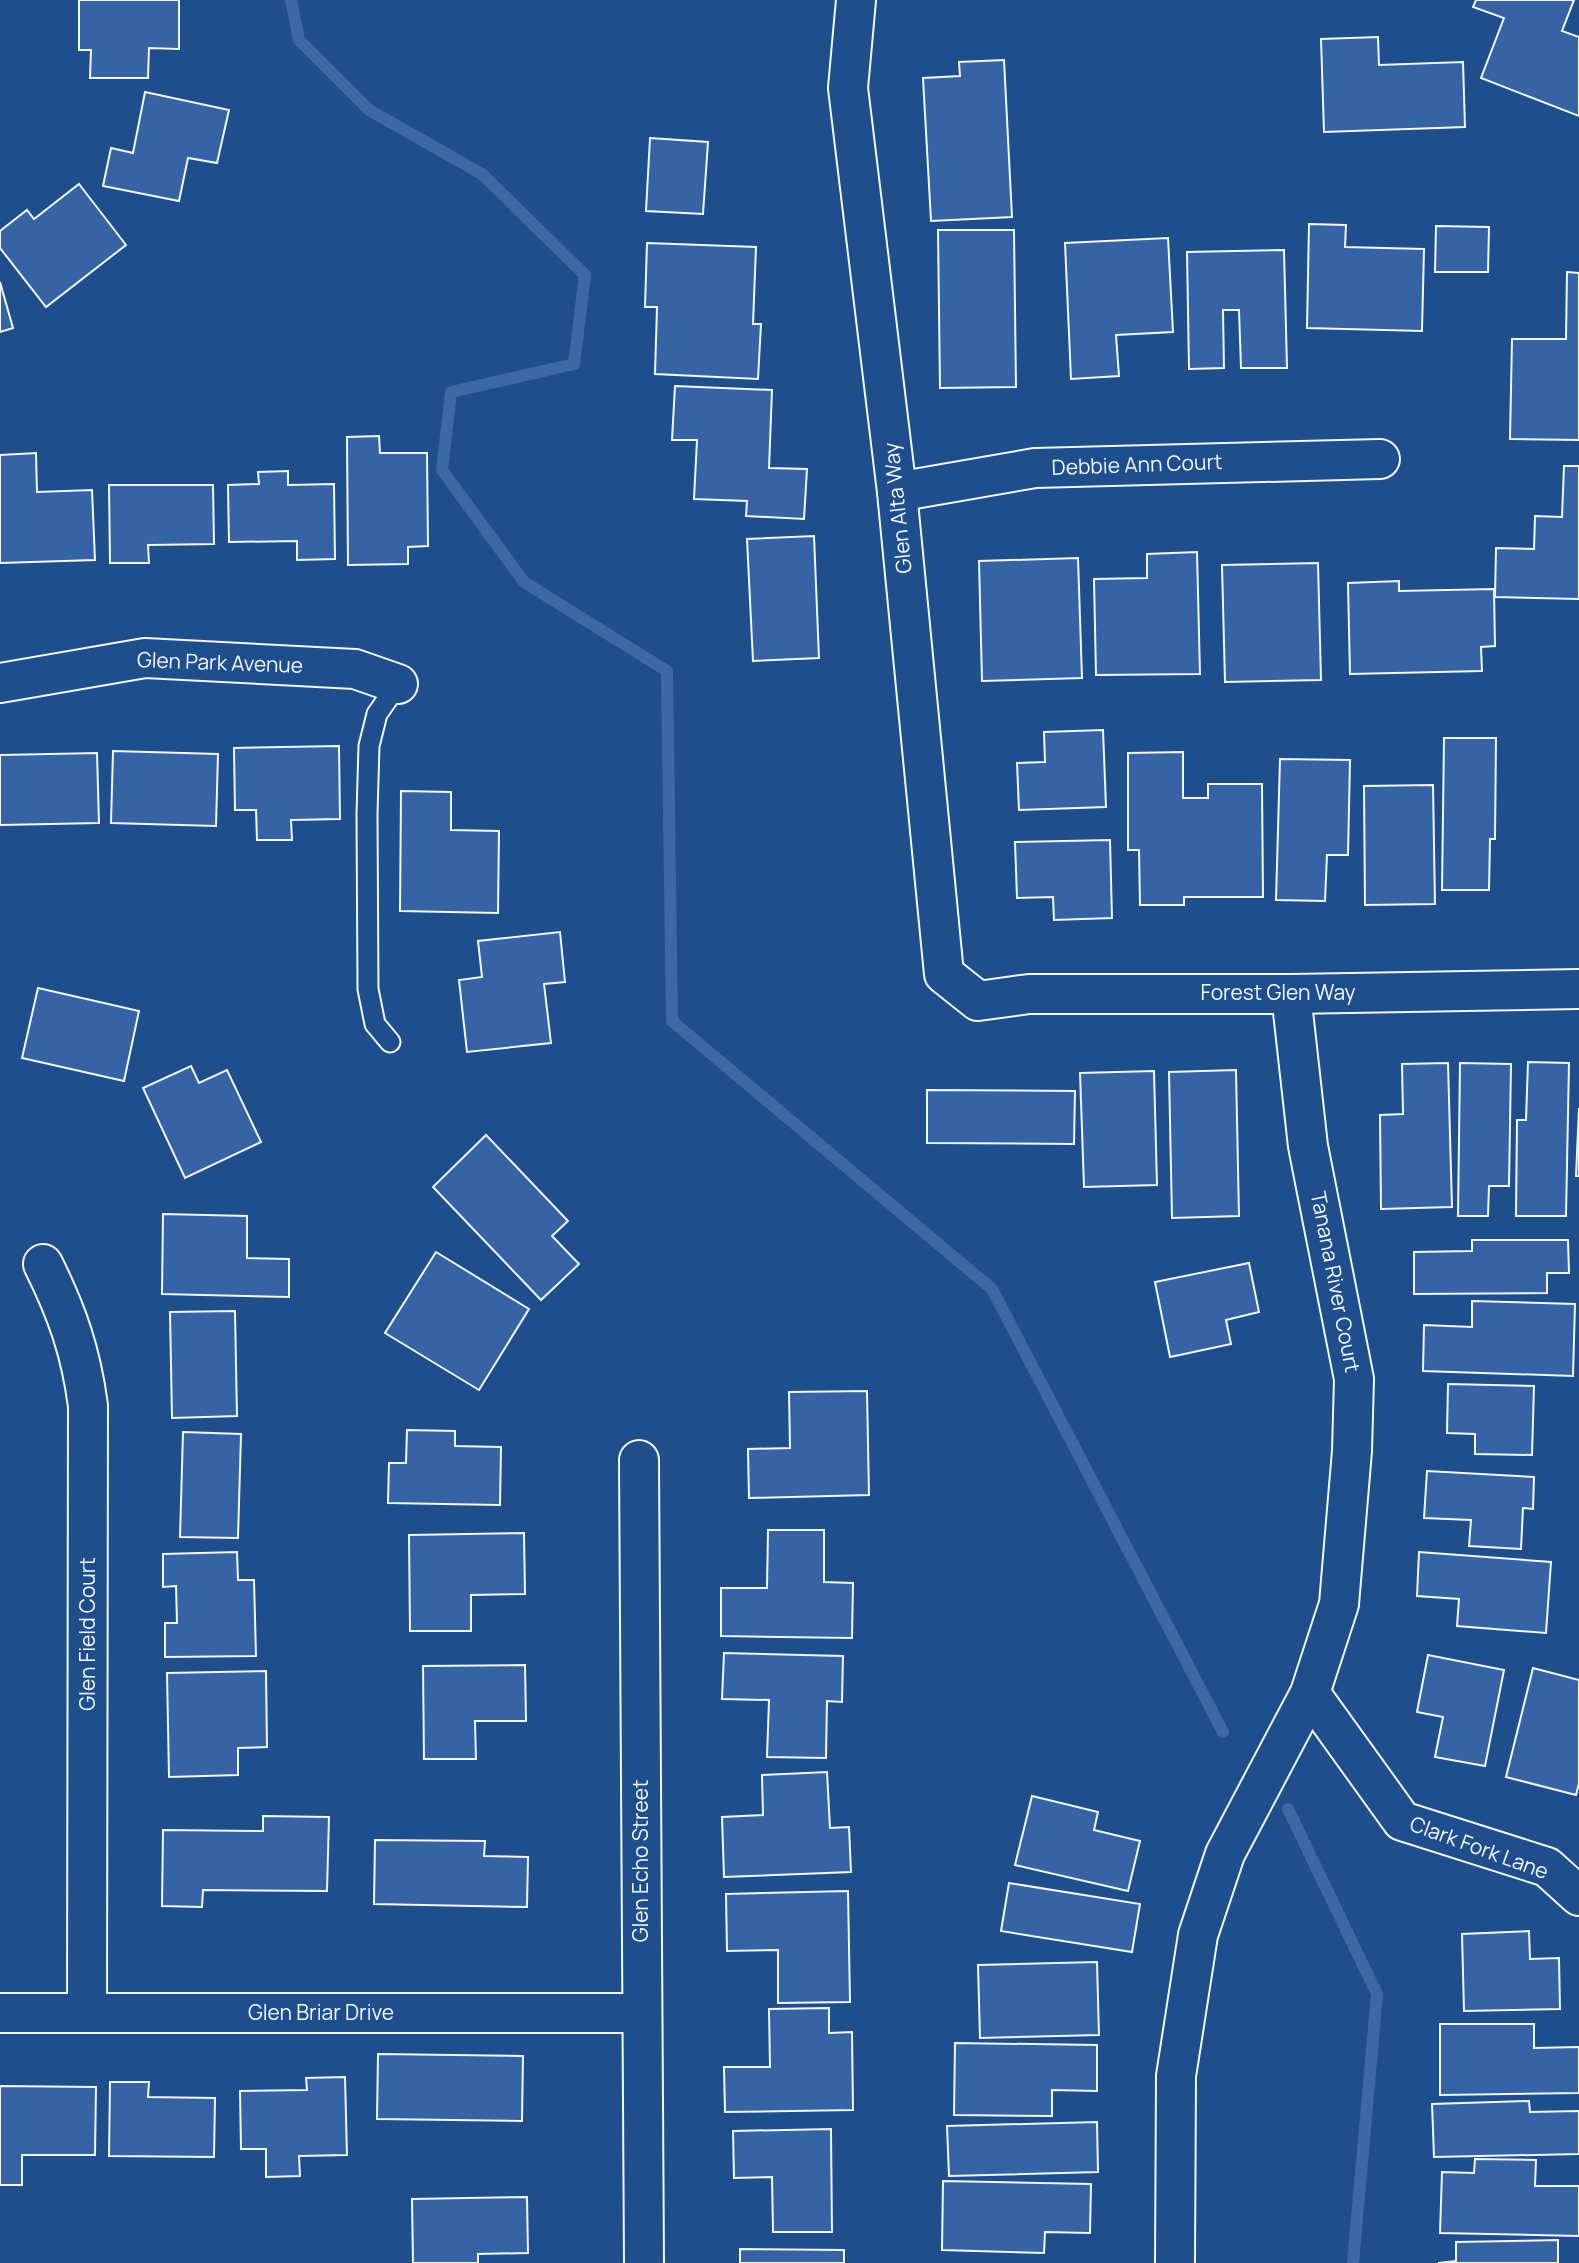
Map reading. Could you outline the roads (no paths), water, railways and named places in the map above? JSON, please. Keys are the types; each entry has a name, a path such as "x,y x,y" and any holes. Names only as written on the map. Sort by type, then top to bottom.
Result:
{"street":[{"name":"Glen Alta Way","path":"856,0 848,88 897,492 944,974 978,1001"},
{"name":"Debbie Ann Court","path":"897,492 1035,468 1380,458"},
{"name":"Glen Park Avenue","path":"0,683 145,658 355,668 398,684"},
{"name":"Forest Glen Way","path":"978,1001 1029,994 1291,994 1579,989"},
{"name":"Tanana River Court","path":"1175,2263 1176,2076 1198,1935 1225,1854 1310,1693 1339,1604 1352,1451 1354,1379 1308,1146 1291,994"},
{"name":"Glen Field Court","path":"43,1264 62,1301 76,1338 88,1406 86,2013"},
{"name":"Glen Echo Street","path":"639,1460 644,2263"},
{"name":"Clark Fork Lane","path":"1310,1693 1402,1821 1548,1867 1579,1896"},
{"name":"Glen Briar Drive","path":"0,2013 642,2013"}],"lane":[{"path":"390,1042 375,1024 368,989 367,814 369,746 377,714 398,684"}],"waterway":[{"path":"291,0 299,40 369,110 482,174 585,275 574,364 451,392 442,470 524,582 667,671 672,1021 992,1289 1223,1732"},
{"path":"1288,1809 1377,1994 1353,2263"}]}
